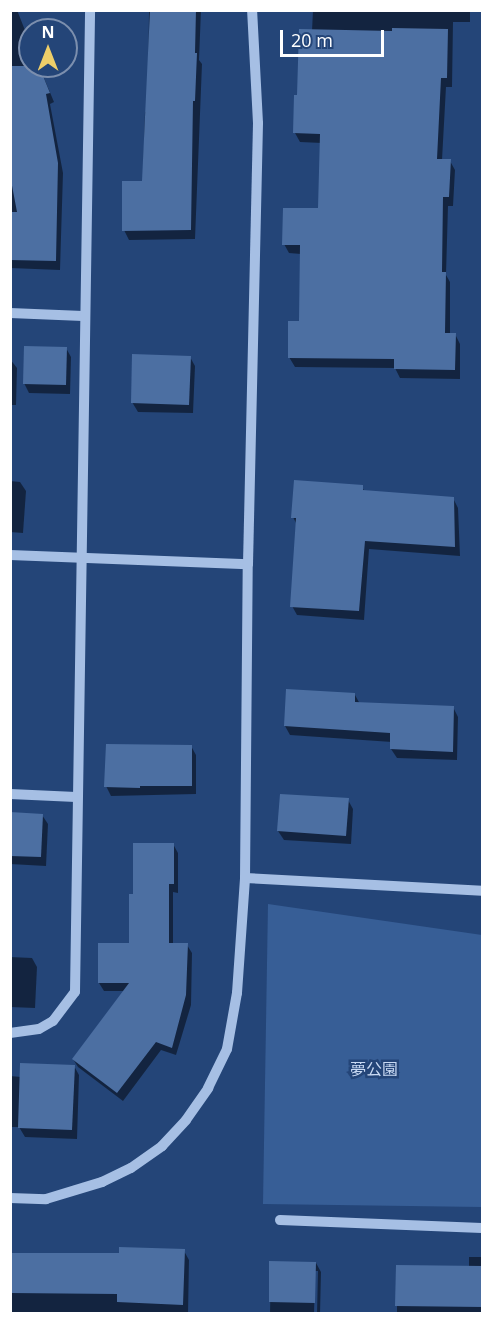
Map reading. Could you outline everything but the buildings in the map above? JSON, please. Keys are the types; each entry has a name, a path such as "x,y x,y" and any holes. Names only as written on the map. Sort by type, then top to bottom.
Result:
{"street":[{"path":"10,1033 39,1029 53,1021 75,992 76,796 83,558 83,316 90,10"},
{"path":"10,1198 46,1199 102,1182 131,1168 162,1146 186,1120 208,1088 227,1049 237,993 244,878 248,564 258,123 252,10"},
{"path":"10,313 83,316"},
{"path":"10,555 248,564"},
{"path":"10,794 76,796"},
{"path":"244,878 483,891"},
{"path":"280,1220 483,1228"}],"green space":[{"name":"夢公園","path":"268,904 482,935 482,1207 263,1204"}]}
